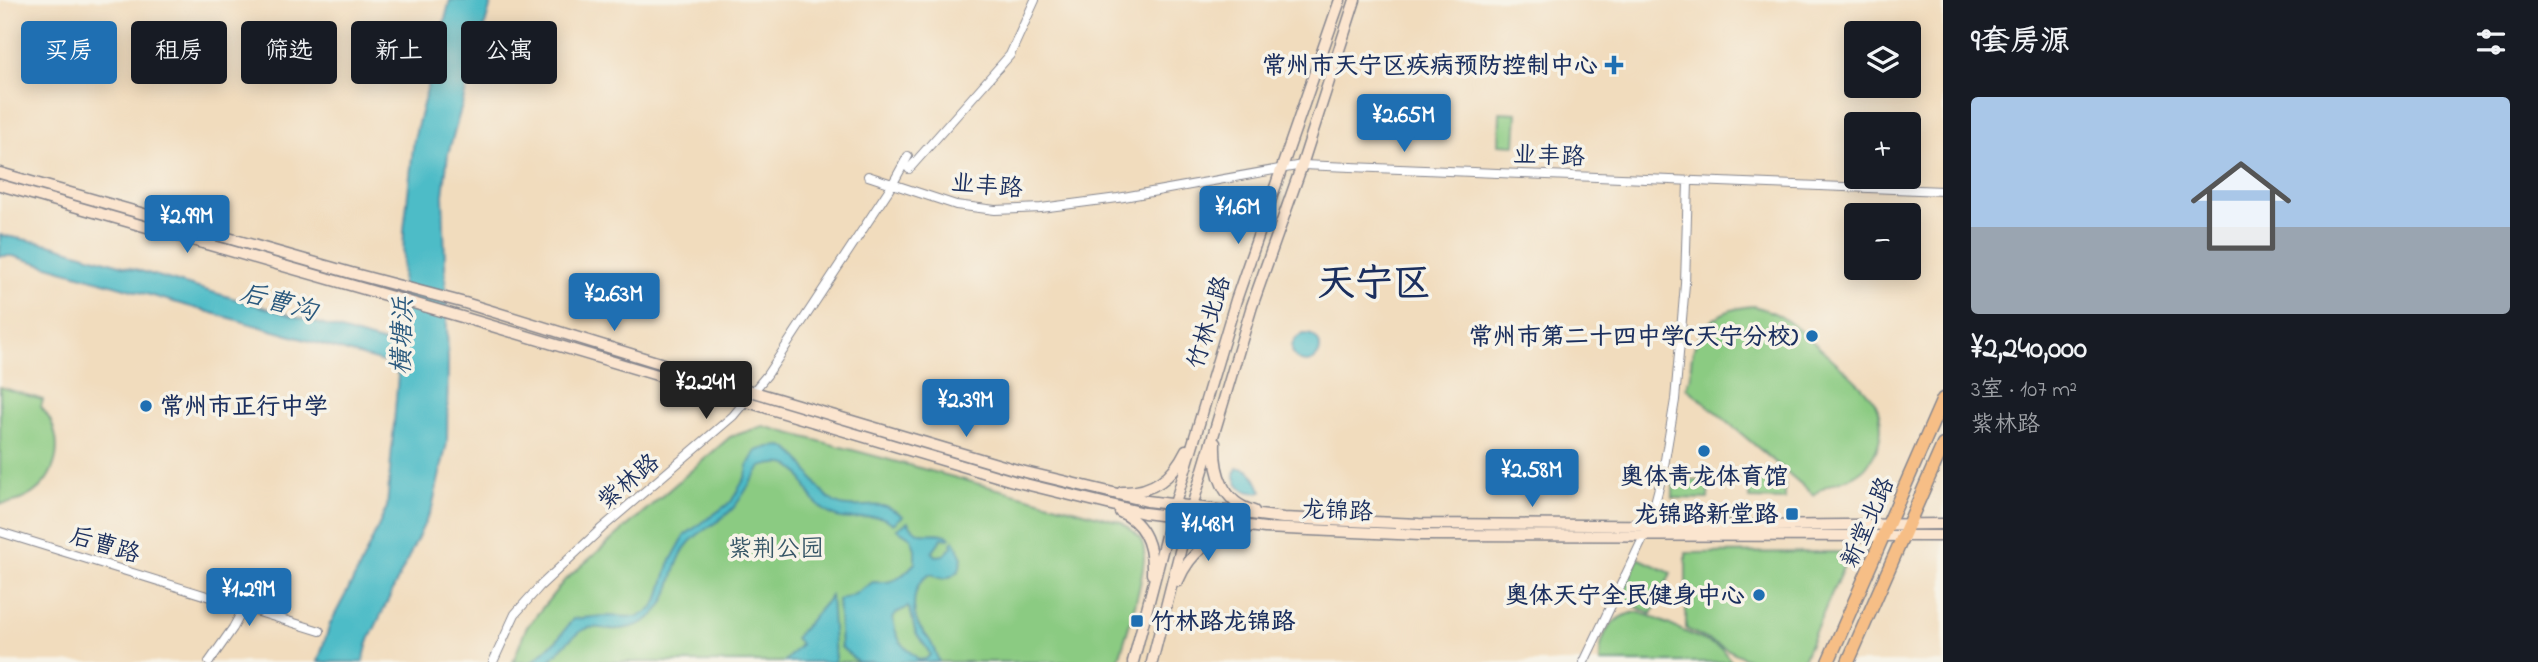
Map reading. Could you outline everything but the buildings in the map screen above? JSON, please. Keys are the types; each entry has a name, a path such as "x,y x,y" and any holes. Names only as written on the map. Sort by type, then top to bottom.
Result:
{"main road":[{"name":"竹林北路","path":"1133,662 1174,505 1236,300 1340,0"},
{"name":"竹林北路","path":"1152,662 1188,520 1252,306 1302,165 1355,0"},
{"name":"龙锦路","path":"0,173 465,303 754,393 1017,470 1144,513 1265,528 1420,535 1643,537 1886,531 1943,524"},
{"name":"龙锦路","path":"0,185 462,317 1013,481 1096,496 1283,518 1419,524 1886,531"},
{"name":"新堂北路","path":"1828,662 1943,400"},
{"path":"1096,496 1149,489 1165,479 1181,461 1199,422"},
{"path":"1216,427 1215,466 1221,485 1233,500 1247,509 1283,518"},
{"name":"新堂北路","path":"1848,662 1943,445"},
{"path":"1096,496 1142,528 1151,548 1152,587"},
{"path":"1164,612 1181,572 1200,548 1223,534 1265,528"},
{"name":"龙锦路","path":"1906,530 1943,536"}],"street":[{"path":"909,169 1010,55 1035,0"},
{"name":"紫林路","path":"493,662 515,614 540,586 602,528 746,403 892,185 908,156"},
{"name":"业丰路","path":"868,176 956,205 995,210 1041,208 1118,198 1302,165 1943,191"},
{"path":"1584,662 1649,526 1663,472 1675,400 1685,285 1688,182"},
{"name":"后曹路","path":"0,531 320,631"},
{"path":"209,662 233,628 261,576"}],"green space":[{"path":"1500,112 1517,113 1515,145 1499,144"},
{"path":"1754,306 1777,314 1801,331 1870,396 1878,411 1881,426 1879,442 1868,464 1856,475 1826,486 1814,495 1686,387 1690,380 1695,344 1706,326 1722,314"},
{"path":"0,387 43,400 41,407 51,422 56,438 56,454 52,469 33,493 18,501 0,504"},
{"name":"紫荆公园","path":"763,426 1121,522 1139,538 1144,555 1136,602 1118,662 513,662 526,628 564,581 730,437"},
{"path":"1673,480 1709,481 1708,499 1673,498"},
{"path":"1750,481 1785,481 1785,500 1749,499"},
{"name":"奥体天宁全民健身中心","path":"1843,552 1846,561 1802,662 1753,662 1686,629 1686,553"},
{"path":"1638,558 1671,573 1652,614 1619,599"},
{"path":"1637,612 1721,648 1732,662 1600,662 1602,644 1608,629 1620,618"}],"water":[{"name":"横塘浜","path":"450,0 492,0 486,21 461,21 461,84 468,84 448,154 443,195 448,361 447,443 432,508 368,642 363,662 318,662 330,624 387,507 398,375 390,364 13,256 0,256 0,235 49,244 388,344 400,339 404,230 414,139 428,84 447,84 447,21 445,21"},
{"path":"1306,334 1316,338 1320,348 1316,358 1306,362 1296,358 1292,348 1296,338"},
{"path":"783,446 798,458 820,489 834,502 851,506 883,506 903,516 893,524 879,517 837,517 823,510 797,471 789,465 761,467 734,507 696,536 685,548 663,602 650,618 641,624 625,628 588,628 572,638 548,662 532,662 557,640 573,619 638,617 652,609 659,598 669,564 685,535 731,502 756,451"},
{"path":"1237,468 1251,472 1262,492 1251,492 1240,487 1234,474"},
{"path":"908,522 918,532 944,534 950,537 942,538 932,552 935,556 944,555 952,547 954,540 962,558 959,571 952,576 939,578 932,574 921,581 914,601 919,627 931,643 939,662 858,662 841,647 838,600 853,595 873,582 897,579 915,563 915,549 911,538 897,529","holes":["908,607 916,633 930,655 926,659 919,660 896,633 893,618 896,613"]},
{"path":"831,596 835,660 784,662 801,644 795,638"}],"place":[{"name":"常州市天宁区疾病预防控制中心","path":"1614,65"},
{"name":"常州市第二十四中学(天宁分校)","path":"1812,336"},
{"name":"常州市正行中学","path":"146,406"},
{"name":"奥体青龙体育馆","path":"1704,451"},
{"name":"龙锦路新堂路","path":"1792,514"},
{"name":"奥体天宁全民健身中心","path":"1759,595"},
{"name":"竹林路龙锦路","path":"1137,621"}],"district":[{"name":"天宁区","path":"1374,282"}],"water label":[{"name":"后曹沟","path":"279,301"}]}
